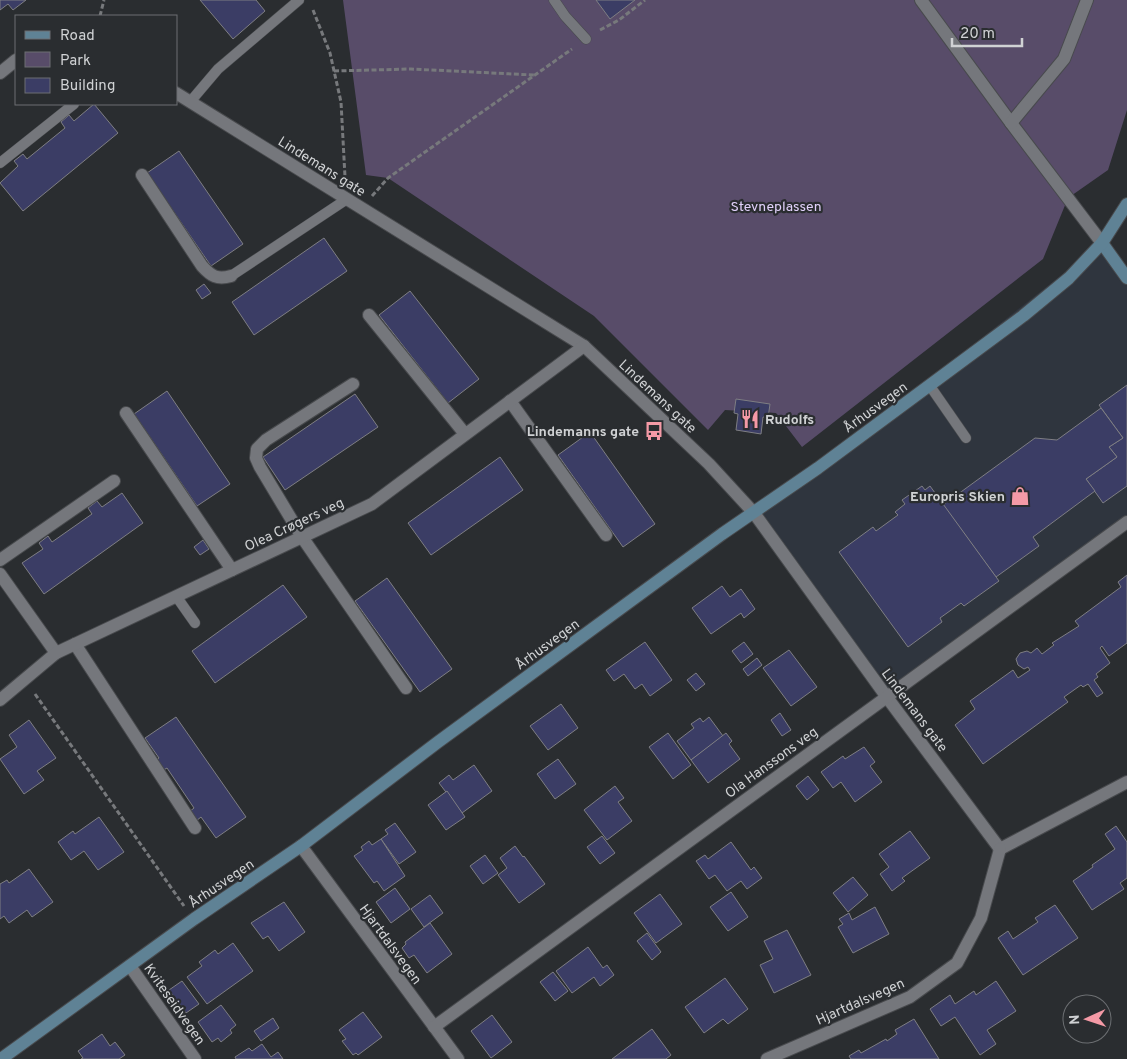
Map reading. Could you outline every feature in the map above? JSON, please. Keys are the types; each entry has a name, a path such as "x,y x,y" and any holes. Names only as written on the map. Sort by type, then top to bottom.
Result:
{"street":[{"path":"921,0 1127,278"},
{"path":"1011,123 1064,59 1087,0"},
{"path":"0,73 15,61"},
{"name":"Lindemans gate","path":"178,94 584,346 709,464 754,513 886,696 1000,849"},
{"path":"142,175 202,266 212,276 221,279 231,276"},
{"name":"Århusvegen","path":"1,1059 194,919 301,846 454,730 722,534 818,468 1031,310 1069,278 1102,243 1127,204"},
{"path":"369,315 465,434"},
{"name":"Olea Crøgers veg","path":"0,700 56,653 372,504 584,346"},
{"path":"353,384 266,440 257,449 256,458 302,537 406,688"},
{"path":"510,401 606,535"},
{"path":"126,413 232,570"},
{"path":"0,560 114,481"},
{"name":"Ola Hanssons veg","path":"434,1027 1127,522"},
{"path":"0,574 56,653"},
{"path":"75,644 195,828"},
{"path":"1000,849 1127,782"},
{"name":"Hjartdalsvegen","path":"301,846 458,1059"},
{"name":"Hjartdalsvegen","path":"767,1059 910,997 957,962 981,918 1000,849"},
{"name":"Kviteseidvegen","path":"130,966 195,1059"}],"lane":[{"path":"190,102 218,69 299,0"},
{"path":"554,0 565,16 586,39"},
{"path":"0,163 73,105"},
{"path":"231,276 347,199"},
{"path":"930,386 966,438"},
{"path":"176,596 195,623"}],"path":[{"path":"100,15 104,0"},
{"path":"361,208 388,178 586,39 619,20 645,0"},
{"path":"312,9 330,53 341,102 347,199"},
{"path":"334,71 411,69 535,75"},
{"path":"25,679 194,919"}],"shaded area":[{"path":"1102,243 1127,277 1127,522 886,696 754,513 813,471"}],"green space":[{"name":"Stevneplassen","path":"343,0 1127,0 1127,110 1108,170 1068,198 1043,259 802,447 776,413 725,410 708,430 594,316 388,178 366,175"}],"building":[{"path":"0,0 26,0 13,10 8,4 0,10"},
{"path":"200,0 256,0 265,11 233,39"},
{"path":"596,0 635,0 610,19"},
{"path":"95,105 118,133 23,211 0,183 18,166 14,161 23,154 27,159 65,128 61,122 69,115 74,121"},
{"path":"179,151 243,244 211,266 147,173"},
{"path":"324,238 347,271 254,335 232,302"},
{"path":"204,284 211,293 202,299 196,290"},
{"path":"410,291 479,379 448,403 379,315"},
{"path":"1127,385 1127,486 1103,503 1086,479 1117,457 1109,447 1123,438 1099,405"},
{"path":"167,391 230,484 197,506 134,414"},
{"path":"355,394 378,427 285,490 263,457"},
{"path":"736,399 770,404 768,418 763,417 761,434 736,430 738,414 734,413"},
{"path":"1101,408 1123,438 1109,447 1117,457 1086,479 1095,491 1033,537 1039,546 996,577 943,505 1035,438 1057,440"},
{"path":"590,432 655,524 623,547 558,455"},
{"path":"500,457 523,490 431,555 408,523"},
{"path":"922,486 925,490 930,486 999,581 964,606 961,603 940,618 942,622 908,647 839,552 873,527 876,531 898,515 895,512 905,504 902,500"},
{"path":"122,493 143,523 44,594 22,563 43,549 39,543 48,536 52,542 92,514 88,508 97,501 102,507"},
{"path":"203,540 209,549 200,555 194,547"},
{"path":"1127,575 1127,643 1109,656 1102,646 1100,648 1110,663 1096,674 1098,677 1094,680 1103,693 1097,697 1088,684 1083,687 1081,685 1064,697 1068,702 983,764 955,725 975,709 970,701 1013,670 1018,678 1030,670 1028,667 1024,669 1018,665 1016,659 1020,653 1027,651 1031,653 1037,648 1042,654 1054,645 1052,643 1079,626 1075,621 1121,587 1118,582"},
{"path":"387,578 452,669 420,692 355,601"},
{"path":"283,585 307,617 215,683 192,651"},
{"path":"722,586 730,597 741,589 755,609 744,618 741,613 711,634 692,608"},
{"path":"645,642 672,680 650,696 642,684 635,689 624,674 614,681 606,670"},
{"path":"744,642 753,654 741,663 732,651"},
{"path":"789,650 817,687 791,706 763,668"},
{"path":"757,658 762,665 748,676 743,669"},
{"path":"696,673 705,684 696,691 687,680"},
{"path":"561,704 578,728 548,750 530,726"},
{"path":"780,713 791,730 782,736 771,720"},
{"path":"176,717 246,817 216,838 201,817 196,821 189,812 194,808 167,768 160,772 153,762 159,758 145,738"},
{"path":"709,717 723,736 691,760 677,741 694,728 691,724 700,718 703,722"},
{"path":"29,720 56,758 37,771 44,780 24,794 0,759 17,747 9,735"},
{"path":"668,733 691,765 673,779 649,747"},
{"path":"726,733 732,741 729,744 740,759 708,783 691,760"},
{"path":"864,747 875,762 870,766 882,782 855,802 841,782 833,788 821,772 843,756 845,759"},
{"path":"558,759 576,784 555,799 537,774"},
{"path":"474,765 492,791 462,813 439,783 449,775 453,780"},
{"path":"808,776 819,790 807,800 796,786"},
{"path":"615,786 624,798 618,802 632,821 607,840 584,810"},
{"path":"447,791 465,817 446,830 428,805"},
{"path":"99,817 124,852 98,870 84,851 71,860 58,842 73,831 75,834"},
{"path":"395,823 416,852 399,864 381,839 388,834 385,830"},
{"path":"1116,826 1127,842 1127,878 1120,883 1124,889 1092,910 1073,881 1115,849 1105,834"},
{"path":"910,831 930,858 902,878 905,881 892,891 880,874 889,867 879,854"},
{"path":"602,836 615,853 600,864 587,847"},
{"path":"381,839 405,876 384,891 377,881 374,883 354,856 363,850 361,847 369,841 372,845"},
{"path":"731,842 751,870 754,867 762,878 747,889 741,881 727,891 715,875 709,879 696,861 705,855 708,859"},
{"path":"515,846 545,884 519,903 498,875 507,868 500,858"},
{"path":"485,855 498,873 483,884 470,866"},
{"path":"29,869 53,902 32,917 27,910 9,923 4,916 0,919 0,884 7,880 9,883"},
{"path":"853,877 868,895 848,912 833,893"},
{"path":"395,888 410,909 391,923 376,902"},
{"path":"731,892 748,917 728,931 710,907"},
{"path":"660,894 682,924 656,943 634,913"},
{"path":"430,895 443,913 424,927 411,909"},
{"path":"284,902 305,932 279,951 268,936 263,939 251,923"},
{"path":"1055,905 1078,938 1023,975 998,938 1008,931 1013,939 1038,922 1035,918"},
{"path":"875,907 889,934 853,953 838,927 843,924 839,919 849,913 852,920"},
{"path":"430,923 452,954 427,973 414,955 409,958 402,948 406,944 405,942"},
{"path":"787,930 811,975 774,993 760,965 773,959 764,941"},
{"path":"647,933 661,952 652,960 637,941"},
{"path":"233,943 253,971 207,1004 187,977 202,966 199,962 215,950 218,954"},
{"path":"588,947 603,968 607,965 614,975 600,986 594,977 572,993 556,971"},
{"path":"553,972 568,991 555,1001 540,982"},
{"path":"725,978 748,1009 728,1024 723,1019 704,1033 685,1007"},
{"path":"182,981 199,1004 186,1013 169,990"},
{"path":"996,981 1016,1011 987,1030 996,1044 980,1055 955,1017 941,1026 930,1009 950,995 955,1004 974,991 976,995"},
{"path":"221,1005 236,1025 230,1030 232,1033 221,1042 218,1038 212,1042 198,1022"},
{"path":"363,1012 382,1037 358,1055 356,1053 353,1055 342,1041 346,1039 339,1030"},
{"path":"492,1015 512,1042 491,1058 471,1031"},
{"path":"273,1018 279,1028 261,1041 254,1031"},
{"path":"914,1019 939,1059 851,1059 849,1056 859,1050 861,1053 886,1039 887,1041 897,1034 895,1030"},
{"path":"652,1029 671,1055 666,1059 612,1059"},
{"path":"102,1034 110,1046 115,1042 125,1055 119,1059 81,1059 83,1058 78,1051"},
{"path":"262,1044 271,1057 278,1052 283,1059 236,1059 235,1057 249,1048 252,1051"}],"place":[{"name":"Rudolfs","path":"750,419"},
{"name":"Lindemanns gate","path":"654,431"},
{"name":"Europris Skien","path":"1020,496"}]}
